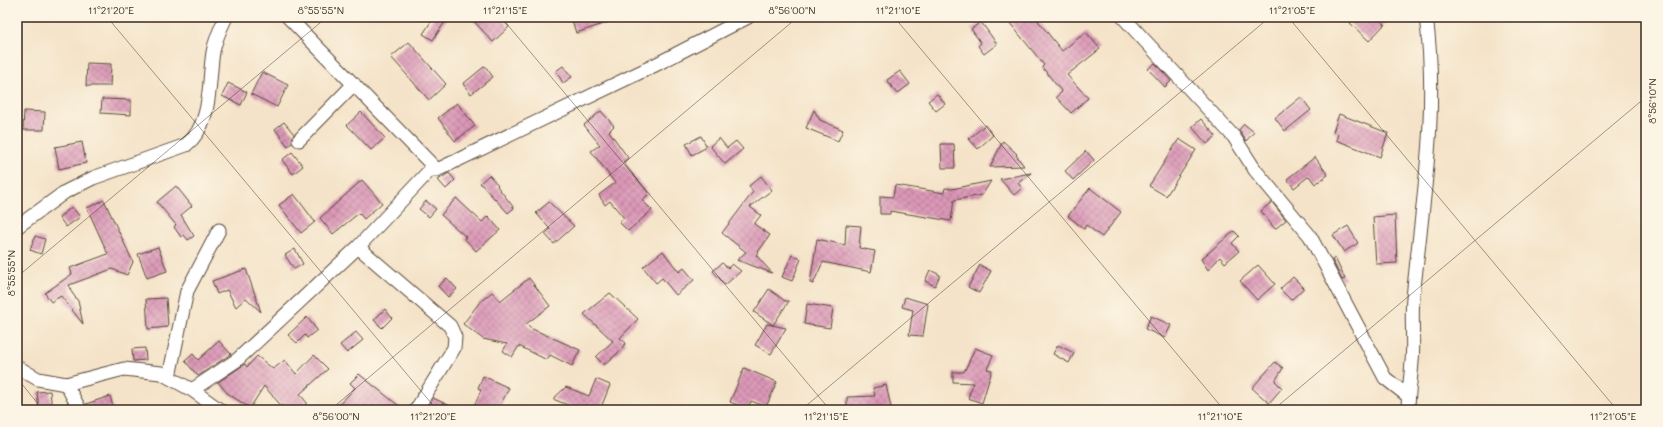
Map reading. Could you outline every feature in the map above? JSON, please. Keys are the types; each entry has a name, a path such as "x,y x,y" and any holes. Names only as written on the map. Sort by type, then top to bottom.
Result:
{"street":[{"path":"17,227 65,192 93,178 186,145 195,138 201,128 207,102 213,50 226,17"},
{"path":"288,17 437,170"},
{"path":"192,390 237,360 358,247 430,170 437,170 653,66 748,17"},
{"path":"1123,17 1234,137 1255,170 1310,236 1385,378 1408,396"},
{"path":"1408,410 1412,362 1413,300 1423,213 1430,108 1430,45 1426,17"},
{"path":"299,140 354,84"},
{"path":"168,377 187,291 219,230"},
{"path":"358,247 450,326 455,337 454,348 416,410"},
{"path":"17,367 38,379 66,384 124,369 162,372 168,377 192,390 220,410"},
{"path":"66,384 80,410"}],"building":[{"path":"434,17 448,17 433,40 423,34"},
{"path":"470,17 500,17 509,27 493,42"},
{"path":"571,17 617,17 618,19 576,33"},
{"path":"1005,17 1035,17 1062,51 1086,32 1100,49 1067,75 1088,98 1071,113 1056,97 1062,92 1042,67 1044,65"},
{"path":"1356,17 1377,17 1385,24 1369,41 1350,23"},
{"path":"981,22 997,44 984,54 978,46 981,43 971,29"},
{"path":"409,42 446,84 429,100 391,57"},
{"path":"87,63 111,64 110,86 86,86"},
{"path":"1155,63 1171,81 1165,87 1148,69"},
{"path":"485,66 493,77 471,94 463,84"},
{"path":"563,66 572,77 563,83 556,71"},
{"path":"900,71 910,84 897,94 887,80"},
{"path":"262,72 288,85 277,107 251,94"},
{"path":"228,83 247,92 241,105 222,96"},
{"path":"937,94 945,104 936,111 928,101"},
{"path":"1301,97 1311,110 1285,131 1275,118"},
{"path":"102,99 131,100 131,115 101,113"},
{"path":"457,103 475,126 455,141 438,118"},
{"path":"814,110 820,120 843,130 838,141 806,128"},
{"path":"24,111 45,112 44,130 23,130"},
{"path":"601,111 614,126 609,131 628,158 623,162 649,194 642,200 652,210 628,231 619,222 624,218 610,201 605,205 599,195 615,183 591,151 600,145 584,125"},
{"path":"361,112 385,138 371,150 347,125"},
{"path":"1339,114 1388,133 1380,157 1336,140 1338,134 1333,132"},
{"path":"1201,119 1216,136 1207,144 1192,127"},
{"path":"284,122 294,134 292,143 288,146 275,129"},
{"path":"1244,124 1254,132 1246,141 1239,130"},
{"path":"985,125 993,135 978,149 969,139"},
{"path":"701,136 707,147 692,155 686,144"},
{"path":"719,138 727,148 736,141 743,149 725,164 710,146"},
{"path":"1179,139 1196,150 1166,196 1149,186"},
{"path":"1003,141 1017,154 1016,155 1024,166 990,167"},
{"path":"82,142 86,163 59,169 55,147"},
{"path":"941,144 954,144 955,168 942,168"},
{"path":"1086,151 1094,160 1073,180 1065,171"},
{"path":"292,152 303,166 293,174 282,160"},
{"path":"1315,157 1328,175 1315,184 1309,176 1294,188 1287,179"},
{"path":"449,173 455,180 446,189 438,180"},
{"path":"1031,173 1018,183 1022,188 1014,195 1000,179"},
{"path":"489,175 514,208 508,213 480,183"},
{"path":"761,176 772,190 750,207 761,215 754,224 770,235 756,255 772,273 737,260 746,252 722,233 753,192 749,186"},
{"path":"362,180 382,203 364,219 359,213 333,234 320,218"},
{"path":"991,181 982,195 954,200 951,221 890,211 890,214 880,214 880,196 893,197 895,185 944,193 945,188 952,189"},
{"path":"176,186 192,206 181,215 194,236 188,240 184,235 181,237 174,227 176,225 157,202"},
{"path":"1090,188 1121,212 1102,237 1086,225 1084,229 1068,216"},
{"path":"294,194 315,222 301,233 279,205"},
{"path":"456,198 482,222 488,216 500,230 476,251 464,238 466,237 441,215"},
{"path":"104,200 133,262 127,275 112,269 69,285 70,290 78,301 83,324 61,296 51,302 45,293 72,274 70,268 108,254 87,208"},
{"path":"426,201 436,209 429,217 419,209"},
{"path":"549,202 574,226 554,244 545,234 550,229 536,213"},
{"path":"1272,202 1286,220 1275,229 1261,211"},
{"path":"72,207 80,217 66,227 59,217"},
{"path":"1395,215 1397,263 1376,264 1373,217"},
{"path":"846,225 861,226 859,248 875,251 871,272 823,262 813,284 810,283 817,239 845,245"},
{"path":"1348,226 1358,243 1344,252 1333,235"},
{"path":"1234,231 1239,236 1232,243 1239,251 1225,263 1220,257 1208,270 1201,259"},
{"path":"35,236 45,239 41,254 30,250"},
{"path":"158,247 167,271 147,278 138,254"},
{"path":"295,249 303,264 294,269 285,255"},
{"path":"663,251 679,272 684,268 694,280 676,295 662,278 656,283 643,267"},
{"path":"792,255 801,259 792,281 782,277"},
{"path":"1335,258 1345,279 1342,280 1332,260"},
{"path":"722,263 728,268 732,264 741,271 725,285 713,271"},
{"path":"980,265 991,271 979,293 968,287"},
{"path":"1258,265 1275,284 1257,300 1240,281"},
{"path":"246,269 261,312 246,298 236,307 227,290 217,294 212,281"},
{"path":"930,270 940,275 935,286 925,281"},
{"path":"1293,277 1304,288 1291,300 1280,289"},
{"path":"447,278 457,289 448,297 438,286"},
{"path":"529,278 550,306 526,324 530,328 580,350 572,366 550,355 547,360 519,346 512,357 503,351 507,344 483,339 463,324 479,303 492,292 500,301"},
{"path":"769,289 785,301 789,301 773,325 754,312"},
{"path":"610,293 638,319 620,338 626,343 617,354 604,365 596,357 613,341 584,314"},
{"path":"905,297 928,304 923,336 909,335 913,310 902,307"},
{"path":"166,298 168,327 148,329 146,299"},
{"path":"807,304 833,308 830,328 804,324"},
{"path":"385,309 392,318 382,328 374,320"},
{"path":"1151,316 1171,325 1165,338 1145,329"},
{"path":"307,317 317,330 307,338 305,335 297,343 288,335"},
{"path":"767,324 786,328 771,354 755,345"},
{"path":"356,332 363,340 347,353 340,345"},
{"path":"219,341 231,354 198,376 185,361 193,354 198,360"},
{"path":"1058,345 1074,353 1069,363 1053,354"},
{"path":"145,348 146,360 133,361 132,349"},
{"path":"975,348 993,355 987,369 992,370 982,403 968,398 973,383 953,382 953,372 964,372"},
{"path":"314,355 328,369 300,394 307,403 299,410 285,410 264,386 250,408 227,393 218,382 245,364 247,367 257,356 273,369 285,360 296,374"},
{"path":"1275,362 1283,368 1275,381 1282,388 1269,403 1252,388"},
{"path":"744,368 777,382 766,407 751,401 748,409 730,402"},
{"path":"359,374 404,410 334,410 355,388 350,383"},
{"path":"483,376 509,388 498,410 483,410 474,406 481,390 478,388"},
{"path":"596,379 610,385 600,410 580,410 553,399 566,387 589,396"},
{"path":"886,385 891,407 879,410 847,410 847,397 875,396 873,388"},
{"path":"50,391 52,410 39,410 37,392"},
{"path":"110,396 113,407 104,410 88,410 86,404"},
{"path":"433,398 459,410 427,410"}]}
